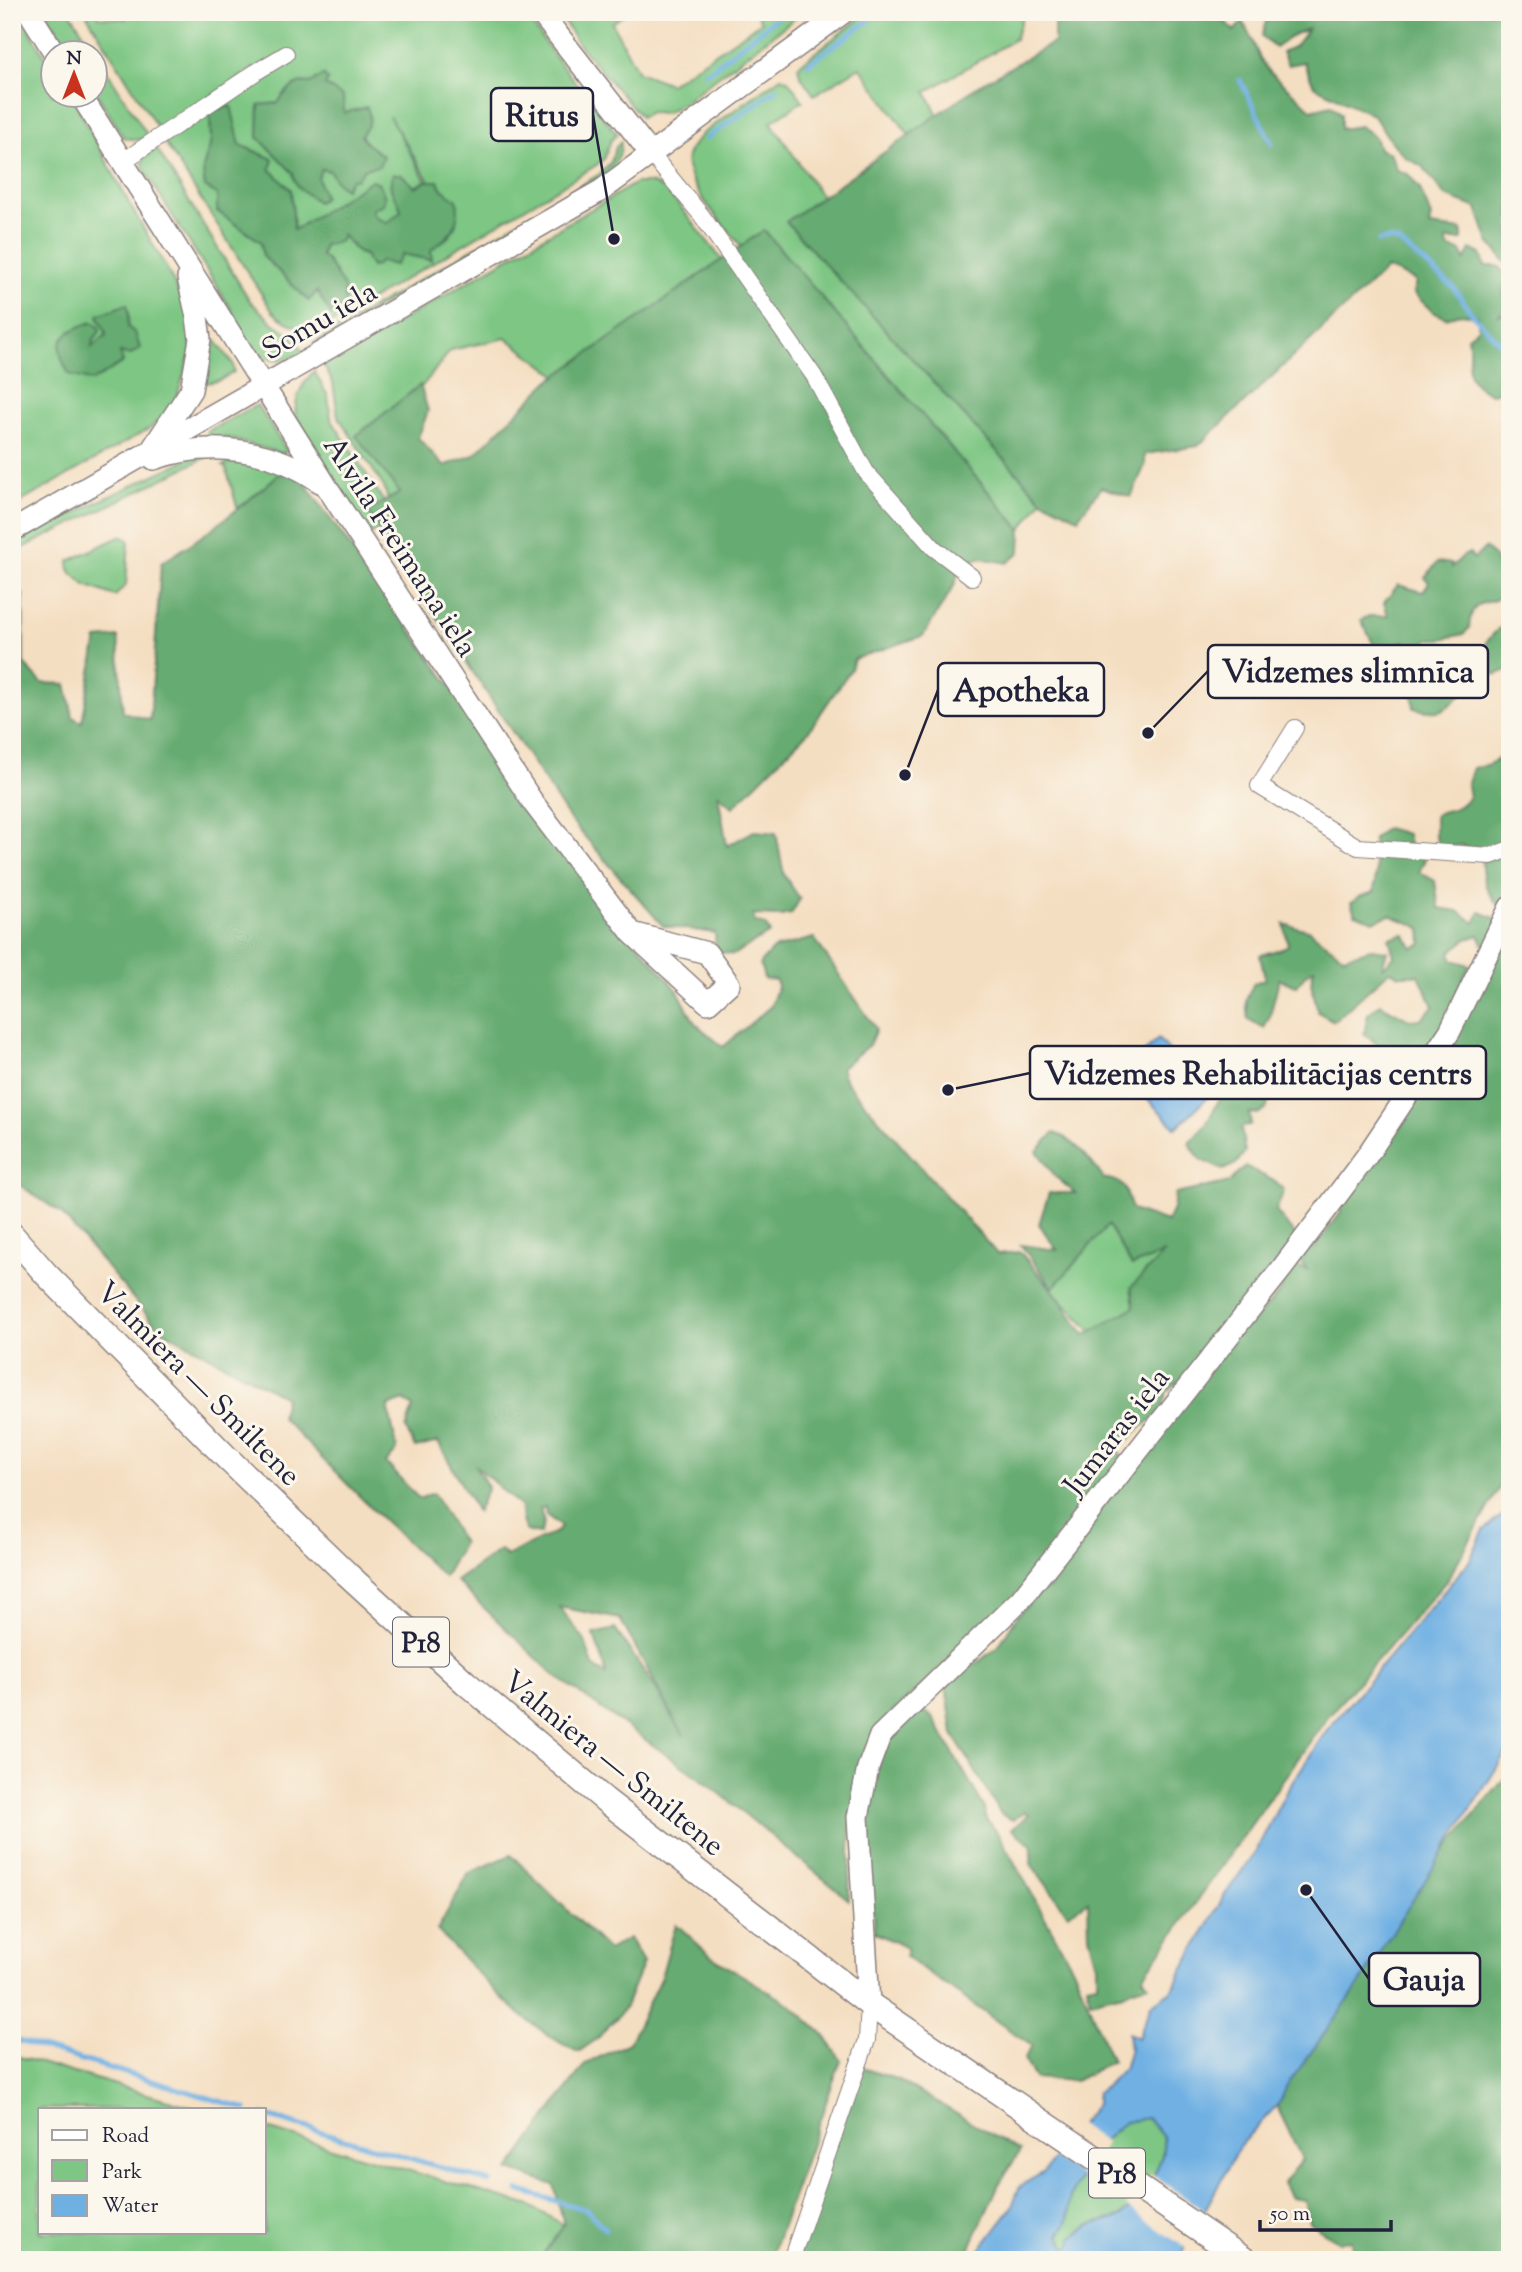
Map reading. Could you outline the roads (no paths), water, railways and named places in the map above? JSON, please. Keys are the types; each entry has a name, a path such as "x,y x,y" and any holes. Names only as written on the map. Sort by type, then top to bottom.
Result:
{"main road":[{"name":"Valmiera — Smiltene","path":"12,1235 46,1274 227,1458 347,1574 466,1683 605,1800 869,2004 1245,2260"}],"street":[{"path":"29,12 45,38"},
{"path":"540,12 702,216 814,376 866,472 934,548 972,577"},
{"name":"Somu iela","path":"12,531 602,190 844,12"},
{"path":"122,162 286,54"},
{"name":"Alvila Freimaņa iela","path":"89,108 327,487 534,804 632,933 708,1003 729,984 707,953 632,933"},
{"path":"149,453 191,390 199,349 197,317 183,259"},
{"path":"97,481 171,453 205,447 269,456 300,468 327,487"},
{"path":"1295,728 1259,786 1358,847 1491,856 1510,849"},
{"name":"Jumaras iela","path":"869,2004 858,1817 868,1768 880,1736 1021,1599 1292,1256 1366,1157 1450,1031 1510,907"},
{"path":"791,2260 867,2040 869,2004"}],"water":[{"path":"1158,1039 1211,1094 1176,1128 1123,1074"},
{"path":"1510,1509 1510,1747 1355,1991 1287,2086 1280,2102 1240,2145 1178,2260 972,2260 1011,2209 1020,2186 1044,2172 1097,2103 1097,2093 1124,2069 1130,2049 1128,2033 1138,2038 1151,2005 1171,1991 1224,1896 1256,1851 1286,1792 1326,1731 1469,1562 1484,1530","holes":["1147,2118 1164,2138 1162,2156 1152,2181 1133,2206 1120,2217 1090,2225 1072,2237 1072,2244 1068,2248 1064,2246 1060,2234 1068,2221 1070,2196 1101,2143 1124,2122"]}],"waterway":[{"path":"706,73 784,12"},
{"path":"808,64 881,12"},
{"path":"1240,80 1272,144"},
{"path":"707,138 777,89"},
{"path":"1379,241 1390,239 1400,243 1453,287 1472,314 1510,353"},
{"path":"12,2039 243,2108"},
{"path":"266,2116 490,2182"},
{"path":"518,2190 587,2210 605,2229"}],"place":[{"name":"Ritus","path":"614,239"},
{"name":"Vidzemes slimnīca","path":"1148,733"},
{"name":"Apotheka","path":"905,775"},
{"name":"Vidzemes Rehabilitācijas centrs","path":"948,1090"},
{"name":"Gauja","path":"1306,1890"}]}
